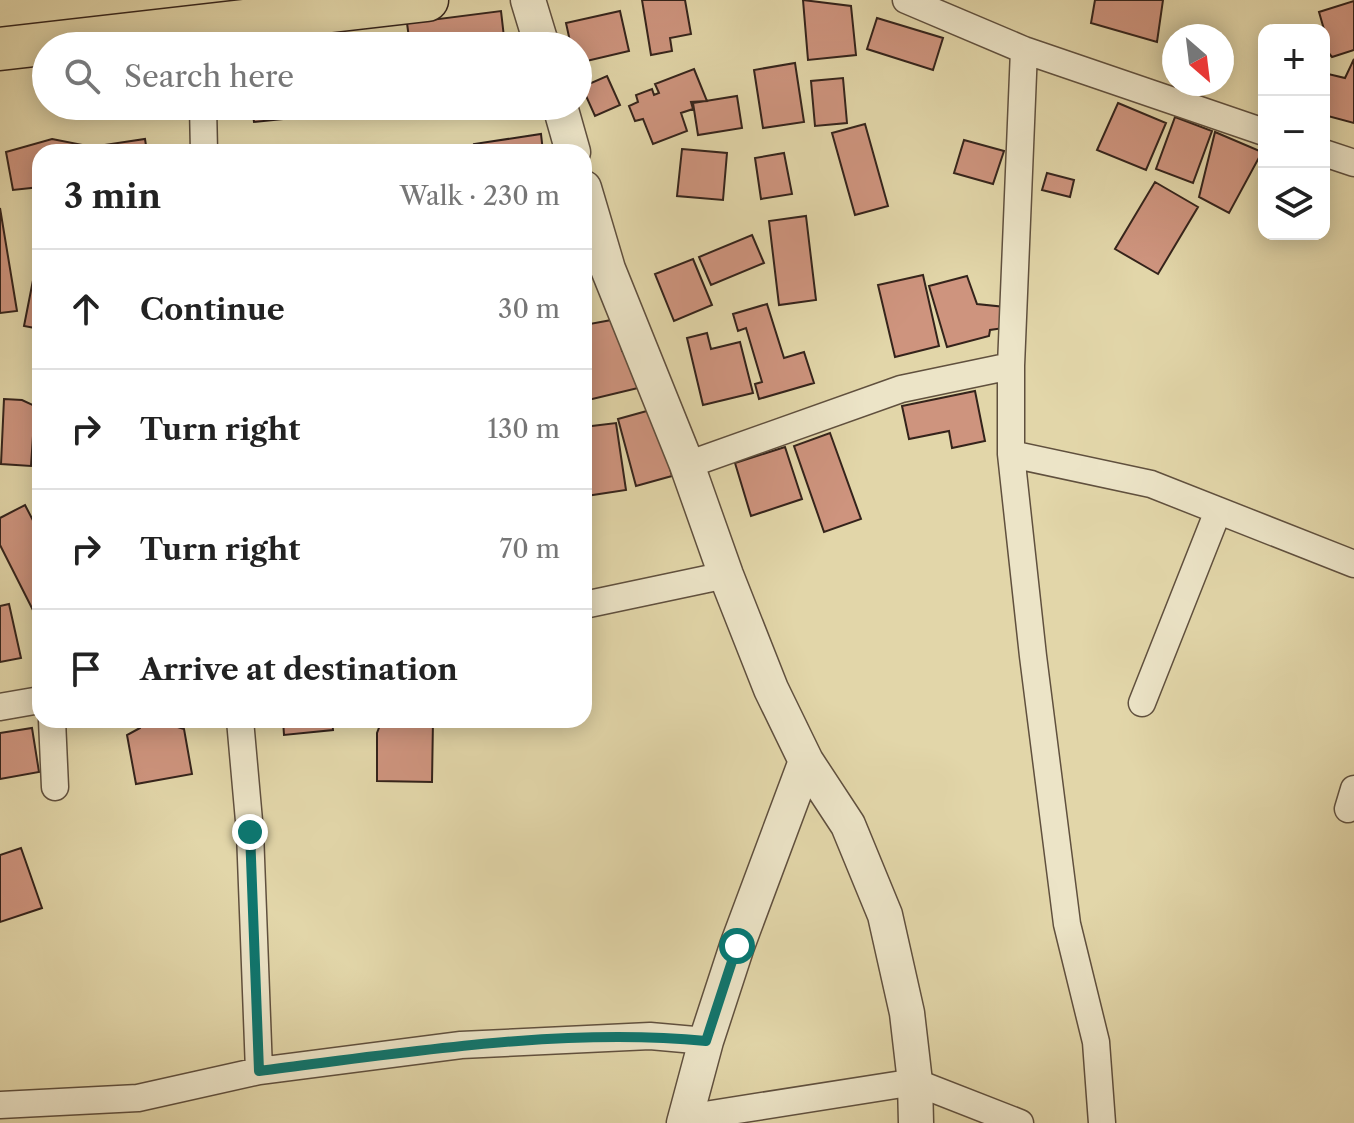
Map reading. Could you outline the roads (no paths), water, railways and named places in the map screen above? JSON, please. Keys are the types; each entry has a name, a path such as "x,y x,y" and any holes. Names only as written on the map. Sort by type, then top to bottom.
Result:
{"main road":[{"path":"227,32 370,3 427,0"},
{"path":"0,49 32,47"}],"street":[{"path":"528,0 538,32"},
{"path":"906,0 1024,50 1258,130"},
{"path":"1024,50 1011,366 1011,454 1067,924 1096,1042 1102,1123"},
{"path":"203,120 204,144"},
{"path":"564,120 571,144"},
{"path":"1330,155 1354,163"},
{"path":"592,215 608,269 687,465 771,689 806,761 848,825 885,915 907,1013 916,1123"},
{"path":"687,465 901,389 1011,366"},
{"path":"1011,454 1151,484 1354,564"},
{"path":"1142,703 1218,511"},
{"path":"592,603 726,575"},
{"path":"0,707 32,701"},
{"path":"52,728 55,787"},
{"path":"241,728 250,832 259,1071"},
{"path":"806,761 737,946 706,1041 685,1120 915,1082 1020,1123"},
{"path":"0,1105 138,1098 259,1071 461,1045 650,1036 706,1041"}]}
